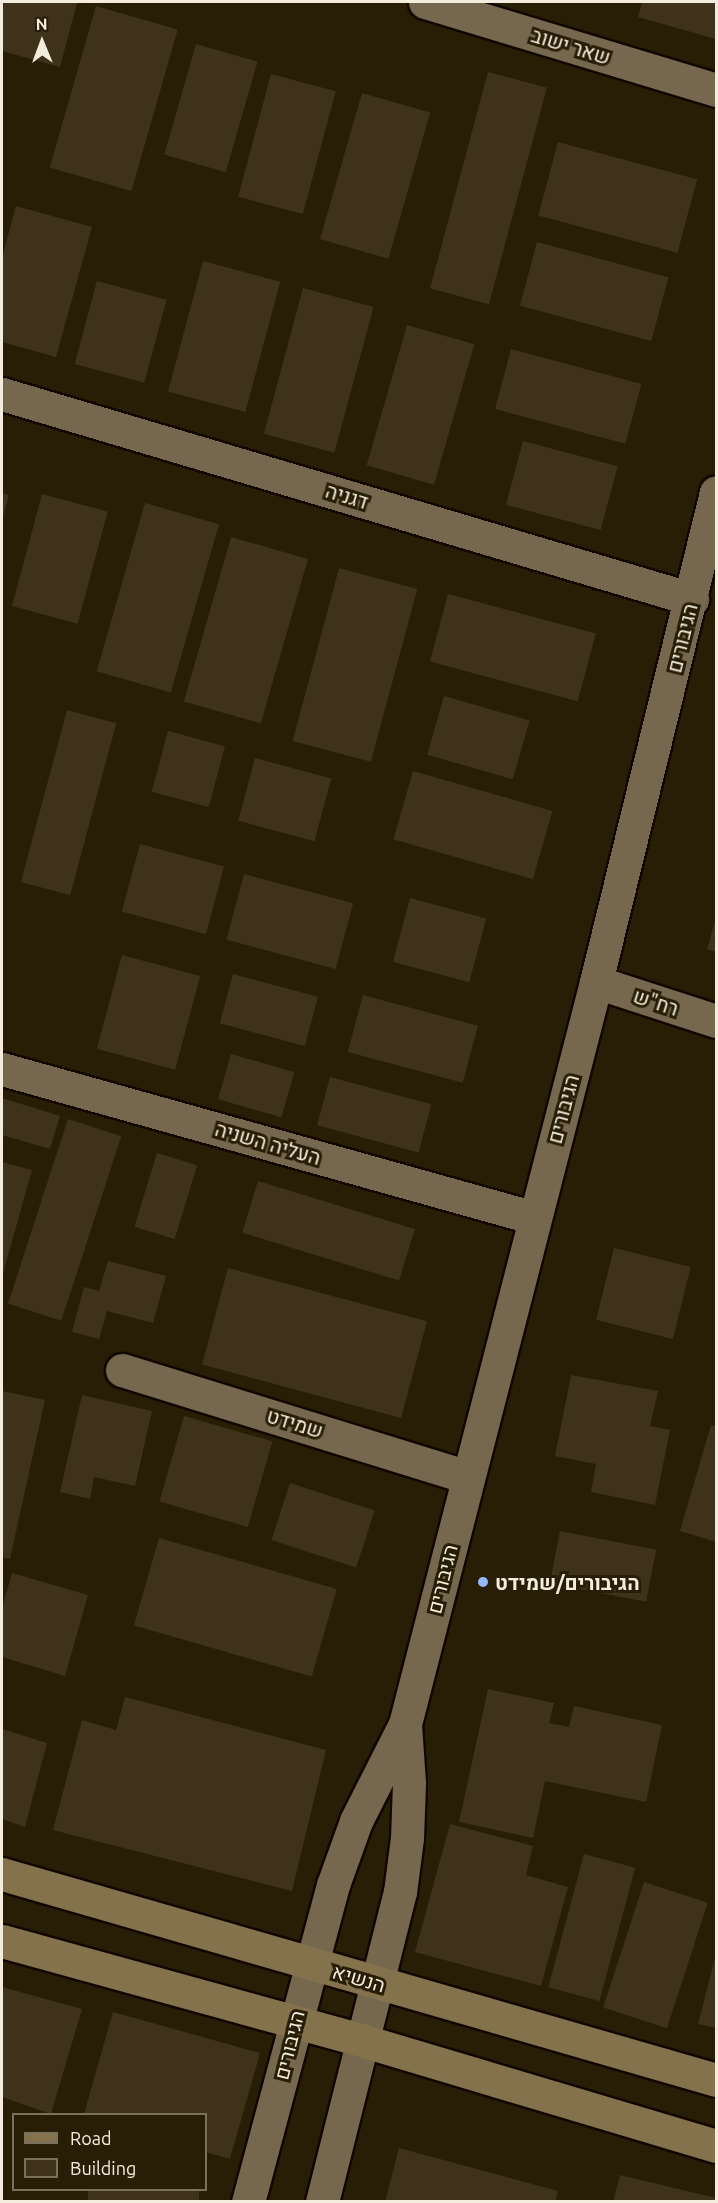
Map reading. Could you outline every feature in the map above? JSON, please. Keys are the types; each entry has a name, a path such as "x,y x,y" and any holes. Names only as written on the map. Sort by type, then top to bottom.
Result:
{"main road":[{"name":"הנשיא","path":"2,1874 717,2080"},
{"path":"2,1941 364,2041 717,2146"}],"street":[{"name":"שאר ישוב","path":"425,2 717,90"},
{"name":"דגניה","path":"2,394 692,599"},
{"name":"הגיבורים","path":"248,2202 333,1885 356,1821 405,1724 596,982 717,492"},
{"name":"רח\"ש","path":"596,982 717,1021"},
{"name":"העליה השניה","path":"2,1069 535,1218"},
{"name":"שמידט","path":"122,1370 467,1477"},
{"name":"הגיבורים","path":"322,2202 379,1983 400,1892 407,1838 409,1783 405,1724"}],"building":[{"path":"2,2 77,3 60,67 2,51"},
{"path":"642,2 716,2 716,39 638,17"},
{"path":"96,6 178,29 131,191 50,167"},
{"path":"196,44 258,62 226,172 164,155"},
{"path":"488,72 547,88 489,304 430,288"},
{"path":"271,74 336,91 303,214 238,197"},
{"path":"362,93 430,113 388,259 320,239"},
{"path":"558,142 697,179 677,253 538,215"},
{"path":"16,206 92,227 56,357 2,342 2,258"},
{"path":"537,242 668,277 651,341 520,306"},
{"path":"203,261 280,282 245,412 168,391"},
{"path":"97,281 167,300 144,383 75,364"},
{"path":"303,288 374,307 334,453 264,434"},
{"path":"407,325 474,344 434,485 367,465"},
{"path":"511,349 641,384 625,444 495,409"},
{"path":"523,441 618,466 601,530 506,505"},
{"path":"2,493 9,495 2,521"},
{"path":"42,494 108,512 78,624 12,606"},
{"path":"145,503 219,524 171,692 97,671"},
{"path":"231,537 308,559 261,723 184,701"},
{"path":"339,568 417,589 371,762 293,741"},
{"path":"448,594 596,634 578,701 430,662"},
{"path":"444,696 530,721 513,779 427,755"},
{"path":"67,710 116,723 70,895 21,882"},
{"path":"168,731 225,746 209,807 152,792"},
{"path":"255,758 331,778 314,841 238,821"},
{"path":"413,771 552,811 533,879 393,839"},
{"path":"140,844 224,867 206,934 122,912"},
{"path":"244,874 353,903 336,969 226,940"},
{"path":"410,898 486,918 469,982 393,962"},
{"path":"716,918 716,952 707,949"},
{"path":"122,955 200,976 175,1070 97,1049"},
{"path":"233,974 318,997 305,1046 220,1023"},
{"path":"363,995 478,1026 463,1083 348,1052"},
{"path":"231,1054 294,1072 281,1117 218,1099"},
{"path":"330,1077 431,1104 418,1152 317,1125"},
{"path":"2,1098 60,1116 50,1149 2,1135"},
{"path":"68,1119 121,1136 61,1321 8,1304"},
{"path":"157,1153 197,1165 175,1239 134,1227"},
{"path":"2,1162 32,1170 2,1277"},
{"path":"258,1181 415,1229 399,1281 242,1233"},
{"path":"614,1248 691,1267 673,1339 596,1320"},
{"path":"108,1261 166,1276 153,1323 107,1311 99,1339 72,1332 84,1287 99,1291"},
{"path":"228,1268 427,1321 401,1418 202,1365"},
{"path":"571,1375 658,1391 650,1426 670,1430 655,1505 591,1492 596,1464 555,1456"},
{"path":"2,1391 45,1400 10,1559 2,1557"},
{"path":"82,1395 152,1411 135,1486 94,1477 90,1499 60,1492"},
{"path":"184,1416 272,1441 248,1527 159,1502"},
{"path":"711,1425 716,1426 716,1542 680,1531"},
{"path":"290,1483 375,1511 356,1568 271,1540"},
{"path":"560,1531 656,1550 646,1602 550,1583"},
{"path":"159,1538 337,1589 312,1676 134,1625"},
{"path":"12,1573 88,1595 65,1676 2,1657 2,1608"},
{"path":"488,1689 554,1703 549,1723 569,1727 574,1706 662,1725 646,1802 545,1781 533,1838 459,1822"},
{"path":"125,1697 326,1750 292,1891 53,1830 82,1720 116,1730"},
{"path":"2,1729 47,1743 25,1827 2,1819"},
{"path":"450,1824 533,1846 526,1875 568,1887 541,1986 415,1952"},
{"path":"584,1854 635,1868 599,2001 548,1987"},
{"path":"644,1882 708,1903 667,2028 603,2008"},
{"path":"716,1954 716,2028 698,2024"},
{"path":"2,1987 82,2009 51,2113 2,2097"},
{"path":"113,2012 260,2053 230,2159 207,2152 207,2113 84,2113"},
{"path":"399,2148 558,2191 555,2202 385,2202"},
{"path":"620,2175 716,2198 716,2202 613,2202"},
{"path":"88,2191 199,2191 199,2202 88,2202"}],"place":[{"name":"הגיבורים/שמידט","path":"483,1582"}]}
